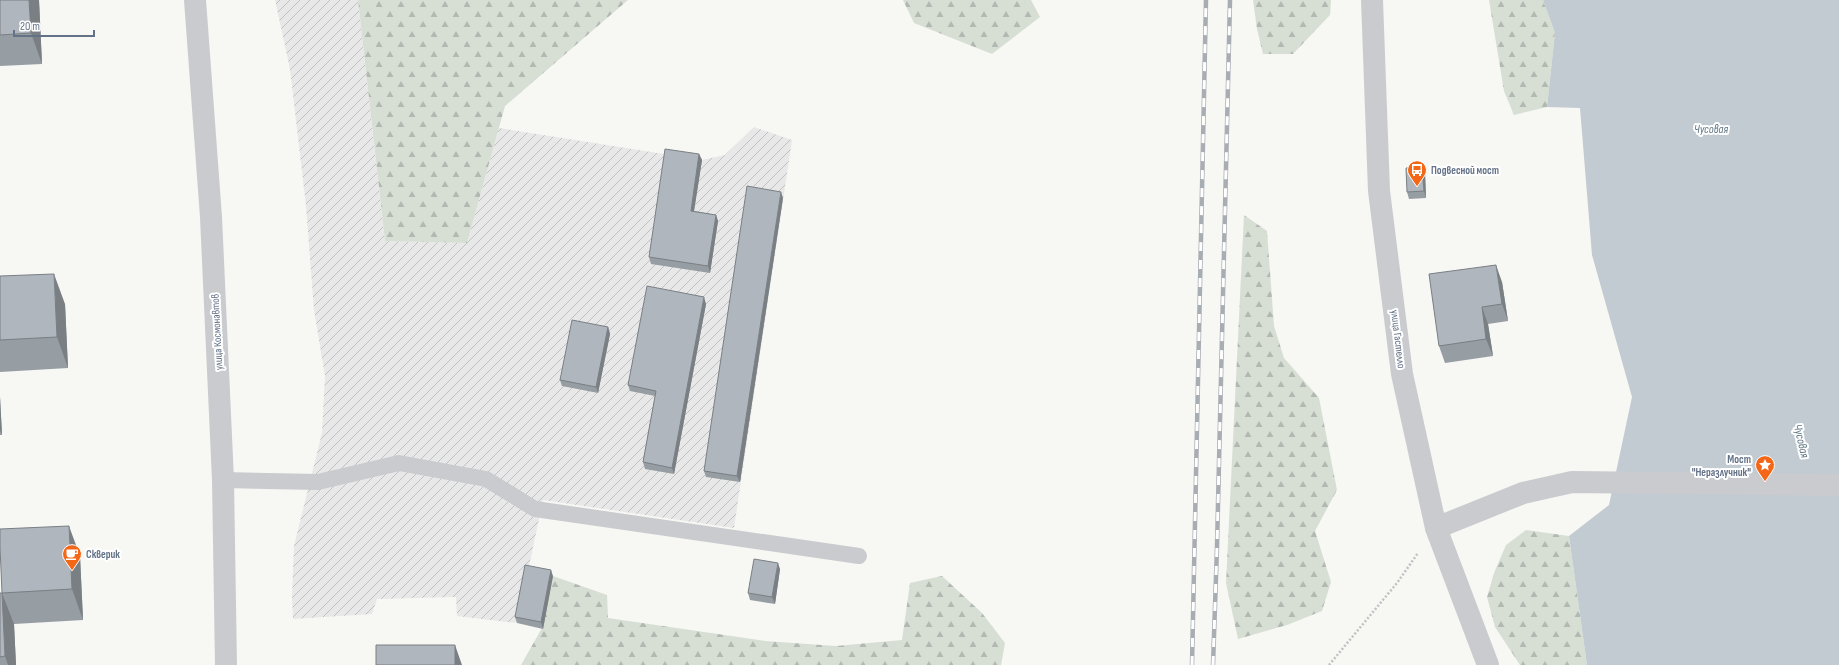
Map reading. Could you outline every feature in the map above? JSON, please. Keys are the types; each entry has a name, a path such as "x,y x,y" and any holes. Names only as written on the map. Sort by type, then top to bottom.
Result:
{"street":[{"name":"улица Космонавтов","path":"195,0 211,217 223,480 226,665"},
{"name":"улица Гастелло","path":"1372,0 1379,191 1402,374 1436,528 1488,665"},
{"path":"1436,528 1523,493 1572,482 1839,485"}],"lane":[{"path":"223,480 318,482 399,463 486,479 535,509 859,556"}],"path":[{"path":"1329,665 1397,583 1436,528"}],"shaded area":[{"path":"275,0 358,0 385,241 467,243 499,128 702,160 725,155 754,127 792,140 734,528 543,500 517,623 457,616 456,597 377,599 372,614 293,619 292,596 294,546 322,433 325,376 314,310 306,206 290,69"}],"green space":[{"path":"358,0 628,0 505,106 467,243 385,241"},
{"path":"903,0 1031,0 1040,17 992,54 914,23"},
{"path":"1253,0 1331,0 1330,15 1293,54 1263,54 1257,29"},
{"path":"1489,0 1543,0 1555,33 1547,107 1514,115 1504,91"},
{"path":"1244,215 1267,231 1274,326 1284,358 1319,398 1337,490 1315,531 1331,582 1322,611 1287,625 1238,639 1226,583"},
{"path":"1526,530 1569,536 1587,665 1520,665 1495,627 1487,597 1494,573 1506,545"},
{"path":"553,576 607,595 608,618 765,641 836,646 902,640 910,583 942,576 982,613 1005,643 1001,665 521,665 542,628"}],"water":[{"name":"Чусовая","path":"1543,0 1839,0 1839,665 1587,665 1569,536 1609,505 1632,397 1592,255 1580,108 1547,107 1555,33"}],"building":[{"path":"0,0 29,0 31,33 0,35"},
{"path":"665,149 699,154 691,211 716,215 708,266 649,257"},
{"path":"1422,167 1424,191 1407,192 1406,168"},
{"path":"747,186 781,192 737,476 704,471"},
{"path":"1496,265 1502,304 1482,307 1486,339 1439,346 1429,274"},
{"path":"54,274 57,337 0,340 0,276"},
{"path":"647,286 704,297 672,468 643,462 656,391 628,385"},
{"path":"572,320 608,327 596,387 560,380"},
{"path":"69,526 72,589 2,593 0,529"},
{"path":"754,559 778,563 772,597 748,593"},
{"path":"525,565 551,570 541,622 515,617"},
{"path":"0,593 2,593 5,656 0,657"},
{"path":"376,645 455,645 455,665 376,665"}],"railway":[{"path":"1192,665 1206,0"},
{"path":"1213,665 1230,0"}],"place":[{"name":"Подвесной мост","path":"1417,187"},
{"name":"Мост \"Неразлучник\"","path":"1765,482"},
{"name":"Скверик","path":"72,571"}]}
